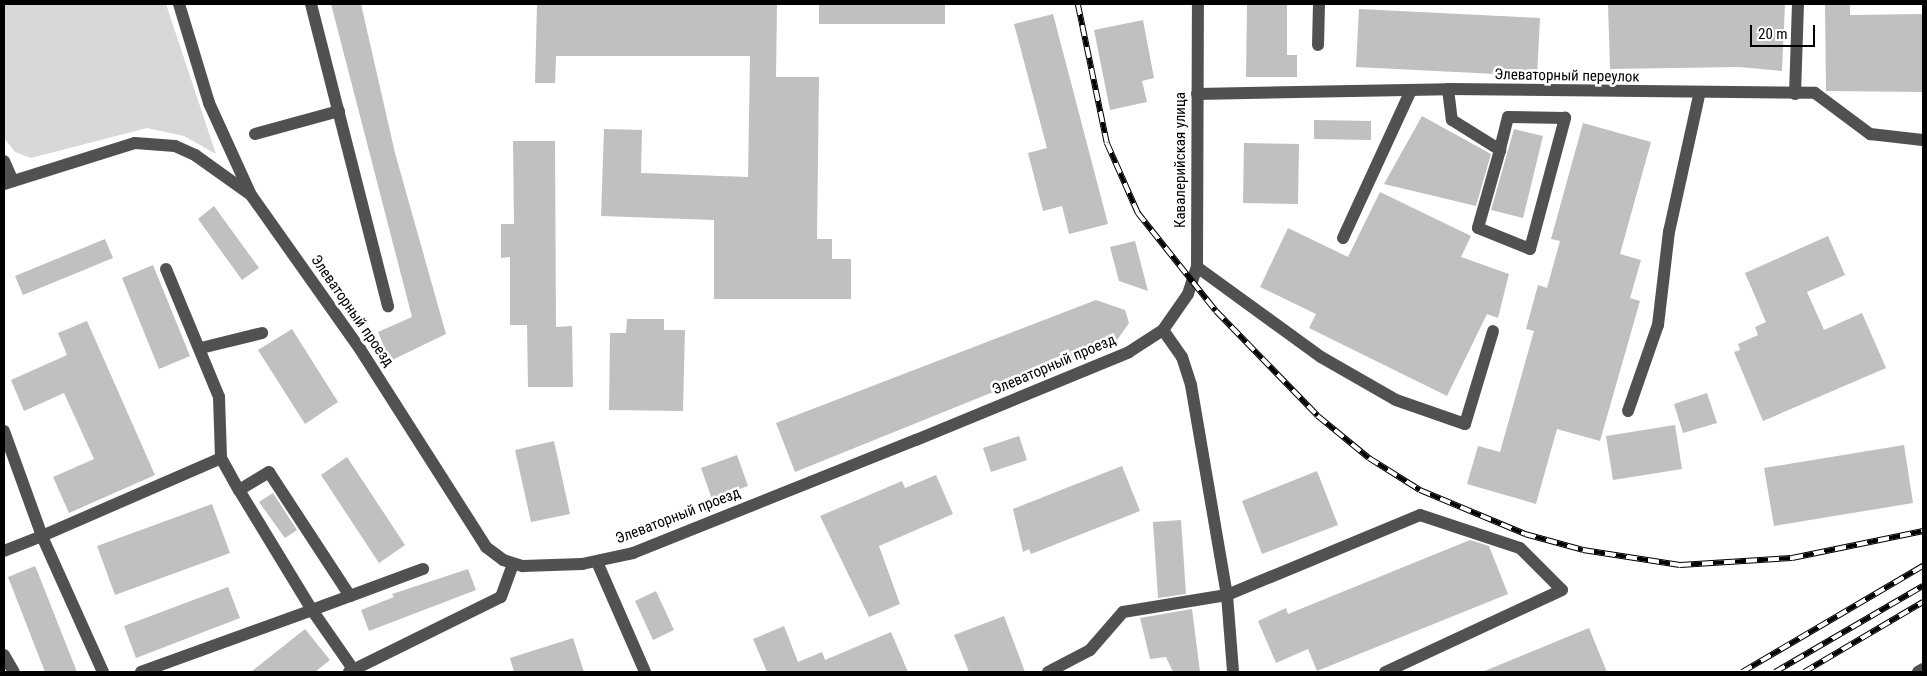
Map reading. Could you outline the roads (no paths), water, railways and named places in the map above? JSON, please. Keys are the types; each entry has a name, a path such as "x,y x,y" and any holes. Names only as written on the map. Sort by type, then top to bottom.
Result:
{"street":[{"path":"180,4 209,103 251,196"},
{"path":"310,4 388,306"},
{"name":"Кавалерийская улица","path":"1178,312 1197,267 1198,4"},
{"path":"1318,45 1319,4"},
{"path":"1795,94 1798,4"},
{"path":"1448,89 1452,120 1500,150"},
{"name":"Элеваторный переулок","path":"1197,94 1448,89 1699,95 1815,93 1870,134 1923,140"},
{"path":"1343,238 1411,90"},
{"path":"1628,411 1658,325 1670,232 1699,95"},
{"path":"256,134 339,111"},
{"path":"1508,117 1565,118 1530,249 1478,228 1500,150 1508,117"},
{"name":"Элеваторный проезд","path":"8,183 114,147 154,142 175,146 251,196 356,344 480,538 494,555 513,564 597,562 633,553 916,440 1129,352 1163,330 1178,312"},
{"path":"4,161 8,183"},
{"path":"1197,267 1321,357 1396,400 1465,424 1493,331"},
{"path":"166,269 201,348 219,397 221,458 312,610 351,671 500,597 513,564"},
{"path":"1163,330 1182,357 1191,385 1227,595 1233,672"},
{"path":"201,348 262,333"},
{"path":"4,431 42,536 103,672"},
{"path":"4,551 221,458"},
{"path":"240,490 268,472 350,596"},
{"path":"1048,672 1090,650 1123,612 1227,595 1420,515 1520,548 1562,590 1385,672"},
{"path":"597,562 645,672"},
{"path":"141,672 423,569"},
{"path":"4,655 14,672"},
{"path":"1918,672 1923,669"}],"railway":[{"path":"1078,4 1107,143 1138,213 1216,311 1318,416 1369,458 1420,490 1525,534 1583,550 1680,565 1792,558 1923,531"},
{"path":"1742,672 1923,566"},
{"path":"1775,672 1923,586"},
{"path":"1804,672 1923,602"}]}
